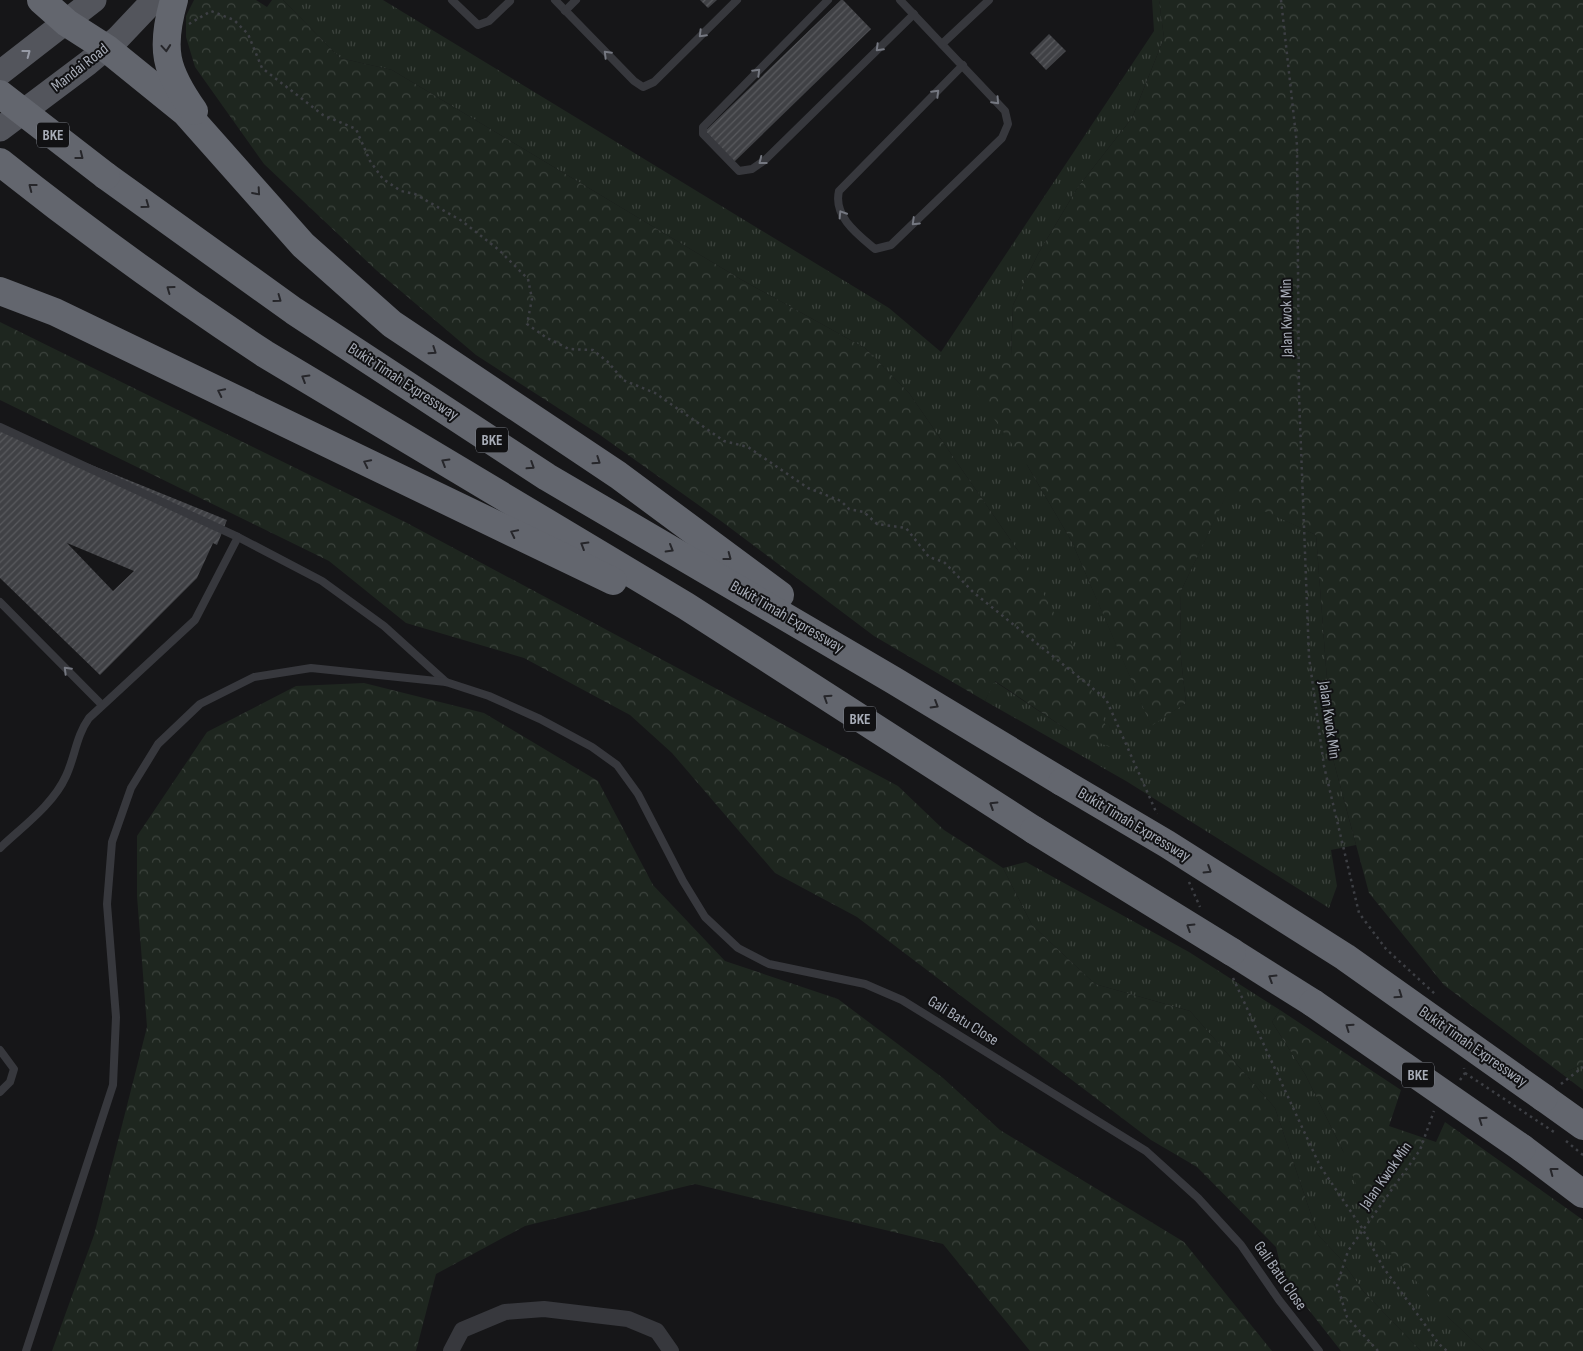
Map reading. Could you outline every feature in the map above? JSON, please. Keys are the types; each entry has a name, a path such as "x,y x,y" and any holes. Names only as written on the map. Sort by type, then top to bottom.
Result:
{"highway":[{"path":"41,0 67,23 106,48 185,112 303,245 392,324 618,475 893,680"},
{"path":"174,0 166,39 166,51 171,72 180,92 225,156"},
{"name":"Bukit Timah Expressway","path":"0,94 106,176 294,310 547,476 1167,844 1345,957 1572,1132"},
{"name":"BKE","path":"0,162 64,213 217,323 265,354 686,606 1034,830 1313,1003 1522,1148 1583,1194"},
{"path":"0,292 55,312 657,602 670,607 686,606"}],"main road":[{"path":"0,73 67,23 94,0"},
{"name":"Mandai Road","path":"0,129 106,48 154,0"}],"street":[{"path":"451,1351 462,1330 505,1312 544,1309 628,1319 657,1331 671,1351"}],"lane":[{"path":"452,0 478,26 489,21 510,1"},
{"path":"555,0 634,81 643,87 654,82 736,0"},
{"path":"565,11 576,0"},
{"path":"828,0 703,127 703,134 739,171 752,170 765,160 914,14"},
{"path":"900,0 963,65 1005,111 1008,124 1002,138 891,245 875,249 840,214 836,202 839,191 963,65"},
{"path":"942,44 989,0"},
{"path":"0,427 238,538 322,581 384,626 446,682"},
{"path":"0,848 58,790 67,776 83,727 102,705 195,620 238,538"},
{"path":"0,602 102,705"},
{"path":"26,1351 113,1085 116,1017 107,904 112,842 131,788 158,744 200,704 254,677 311,668 446,682"},
{"name":"Gali Batu Close","path":"446,682 489,696 540,719 592,747 617,765 638,794 683,881 705,917 738,948 769,964 866,984 902,1000 1146,1151 1198,1198 1241,1245 1279,1300 1319,1351"},
{"path":"0,1050 14,1068 10,1082 0,1092"}],"path":[{"name":"Jalan Kwok Min","path":"1281,0 1297,145 1299,396 1309,657 1324,766 1359,913 1386,949 1439,998"},
{"path":"187,26 211,11 234,20 248,34 262,68 324,114 356,129 370,161 383,178 401,191 415,194 462,221 499,250 528,279 532,299 527,324 547,338 569,349 593,350 608,362 622,380 655,393 724,441 748,447 808,488 841,501 849,509 864,512 877,524 906,528 929,557 944,562 973,592 1106,699 1157,815"},
{"path":"1186,878 1203,914"},
{"path":"1232,977 1320,1166 1362,1228 1383,1267 1439,1344 1447,1351"},
{"path":"1454,1087 1465,1073 1464,1065"},
{"path":"1465,1073 1554,1132"},
{"name":"Jalan Kwok Min","path":"1378,1351 1347,1317 1337,1285 1348,1251 1362,1228 1406,1172 1420,1150 1436,1108"},
{"path":"1572,1132 1583,1155"}],"green space":[{"path":"194,0 256,0 267,7 272,0 283,0 340,58 392,70 742,280 865,348 909,393 1023,558 1077,653 1115,749 1069,731 995,681 985,701 874,636 721,521 600,435 476,355 376,270 264,164 195,67 186,37 186,16"},
{"path":"283,0 383,0 889,308 941,352 1154,31 1152,0 1159,0 1164,38 1132,118 1078,187 1038,254 1013,305 1011,356 1027,465 1072,542 1151,725 1186,703 1180,650 1181,591 1227,493 1316,535 1333,759 1356,845 1331,850 1337,886 1329,908 1126,781 985,701 994,681 1069,731 1023,558 909,393 865,348 742,280 392,70 340,58"},
{"path":"1159,0 1583,0 1583,1064 1562,1074 1444,985 1369,893 1333,759 1316,535 1227,494 1181,591 1180,650 1186,703 1151,726 1072,542 1027,465 969,384 1011,356 1013,305 1038,254 1078,187 1132,118 1164,38"},
{"path":"0,322 407,523 898,786 944,830 1003,868 1032,925 1095,984 1190,1011 1275,1108 1318,1235 1339,1257 1364,1292 1421,1351 1341,1351 1283,1277 1276,1247 1197,1167 1151,1140 857,917 775,873 672,753 630,715 524,658 406,623 329,561 0,400"},
{"path":"364,683 484,713 598,781 653,885 725,961 838,999 943,1078 1000,1130 1184,1242 1272,1351 1030,1351 943,1244 695,1184 525,1226 436,1274 416,1351 52,1351 94,1235 147,1027 137,896 137,836 207,732 296,686"},
{"path":"1026,862 1189,952 1280,1010 1272,1022 1305,1074 1343,1151 1448,1317 1484,1351 1421,1351 1364,1292 1339,1257 1318,1235 1275,1108 1190,1011 1095,984 1032,925 1003,868"},
{"path":"1280,1010 1401,1090 1389,1126 1436,1142 1445,1122 1583,1220 1583,1351 1484,1351 1448,1317 1377,1237 1343,1151 1305,1074 1272,1022"},
{"path":"1583,1064 1583,1090 1562,1074"}],"building":[{"path":"700,0 717,0 708,8"},
{"path":"841,0 871,29 734,162 705,131"},
{"path":"1049,34 1066,51 1046,70 1030,53"},
{"path":"0,428 227,520 217,545 213,543 197,578 100,675 0,578","holes":["67,543 134,571 113,591"]}]}
